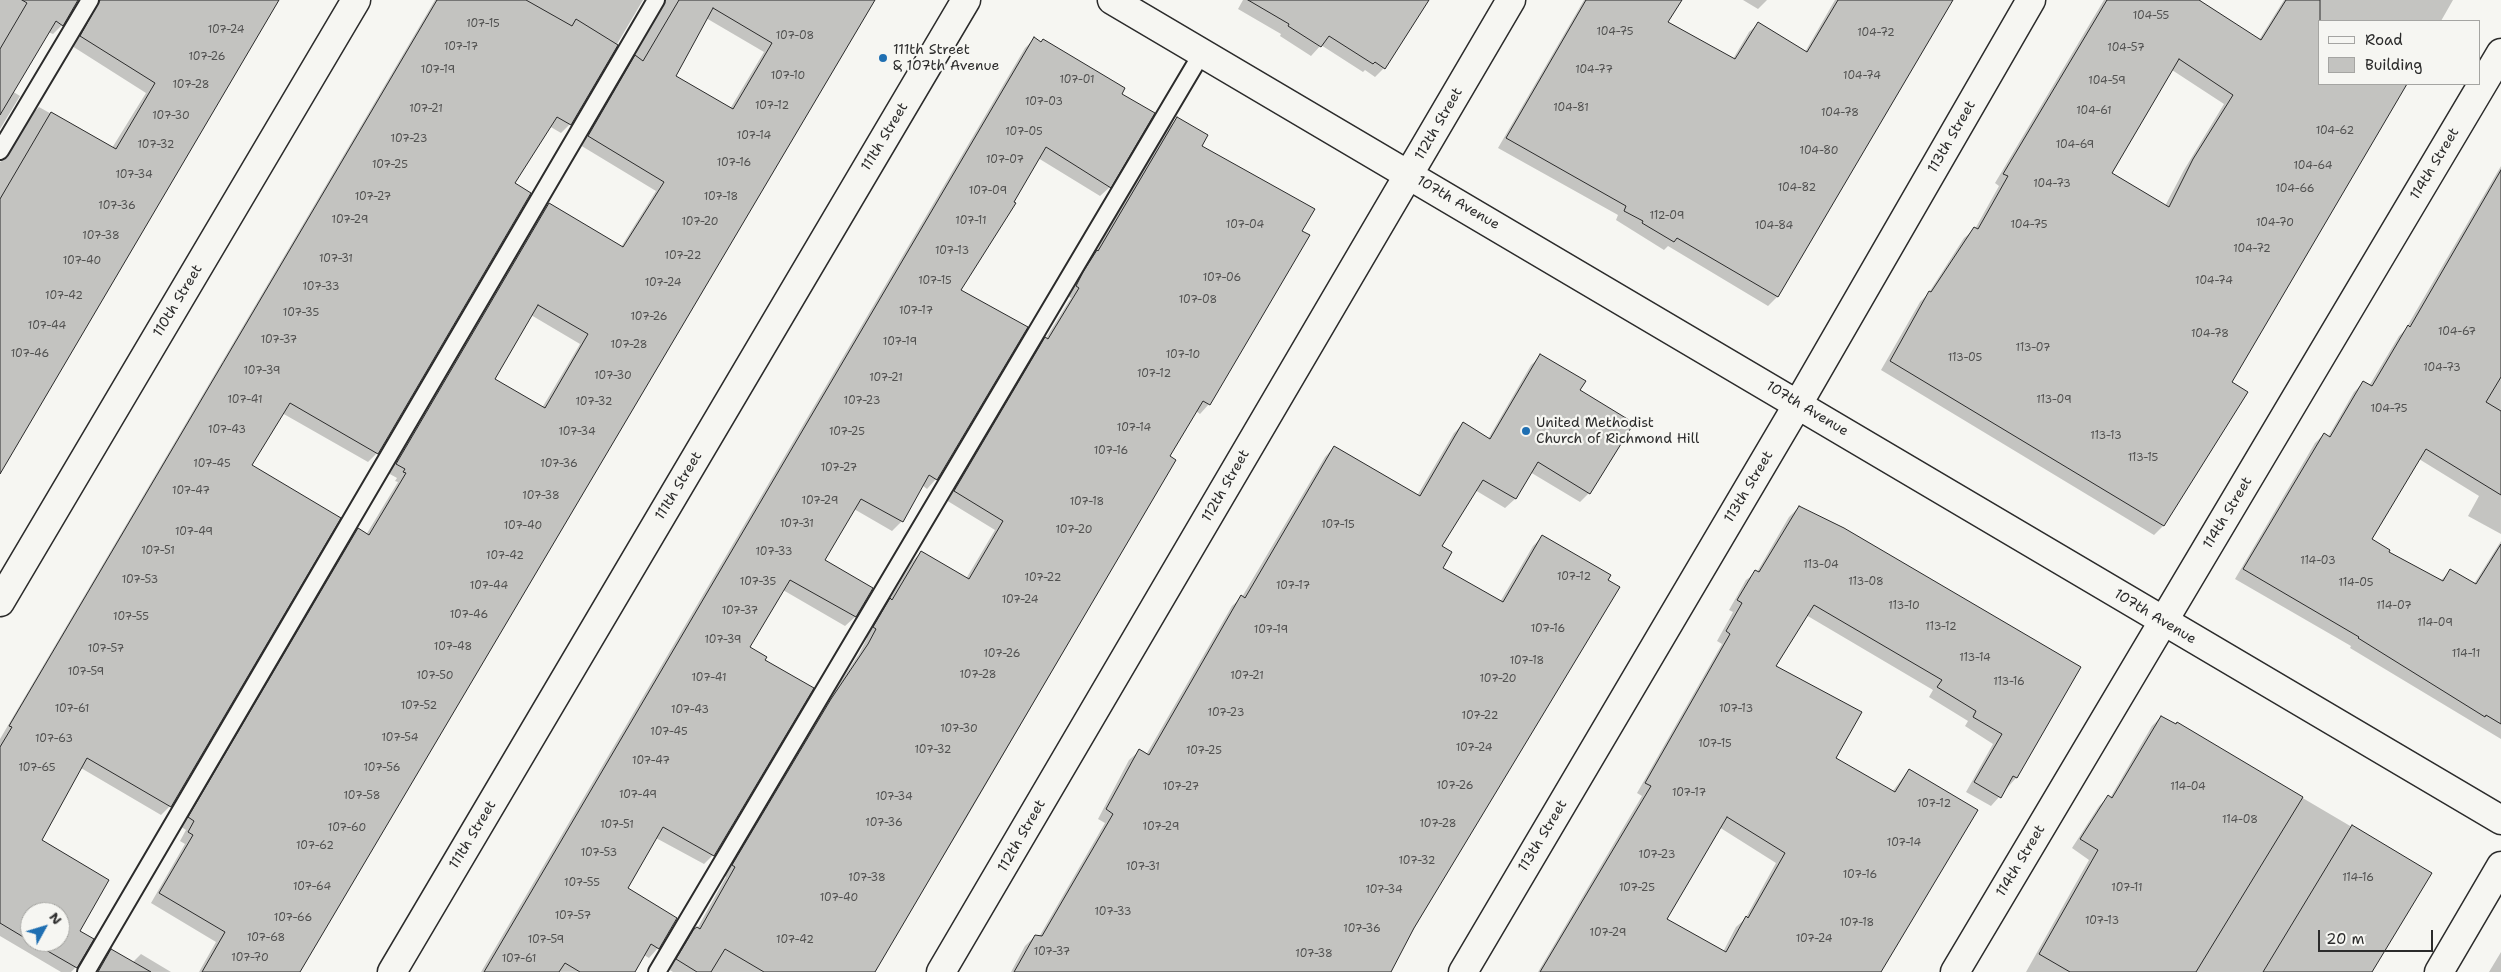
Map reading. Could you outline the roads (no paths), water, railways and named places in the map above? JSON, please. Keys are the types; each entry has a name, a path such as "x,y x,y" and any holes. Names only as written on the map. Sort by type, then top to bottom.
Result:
{"street":[{"name":"110th Street","path":"0,602 356,0"},
{"name":"111th Street","path":"392,972 966,0"},
{"name":"107th Avenue","path":"1112,0 1410,174 2501,820"},
{"name":"112th Street","path":"942,972 1511,0"},
{"name":"113th Street","path":"1463,972 1798,404 2031,0"},
{"name":"114th Street","path":"1955,972 2501,53"},
{"path":"2439,972 2501,866"}],"lane":[{"path":"0,151 90,0"},
{"path":"86,972 656,0"},
{"path":"657,972 1202,53"}],"place":[{"name":"111th Street & 107th Avenue","path":"883,58"},
{"name":"United Methodist Church of Richmond Hill","path":"1526,431"}]}
